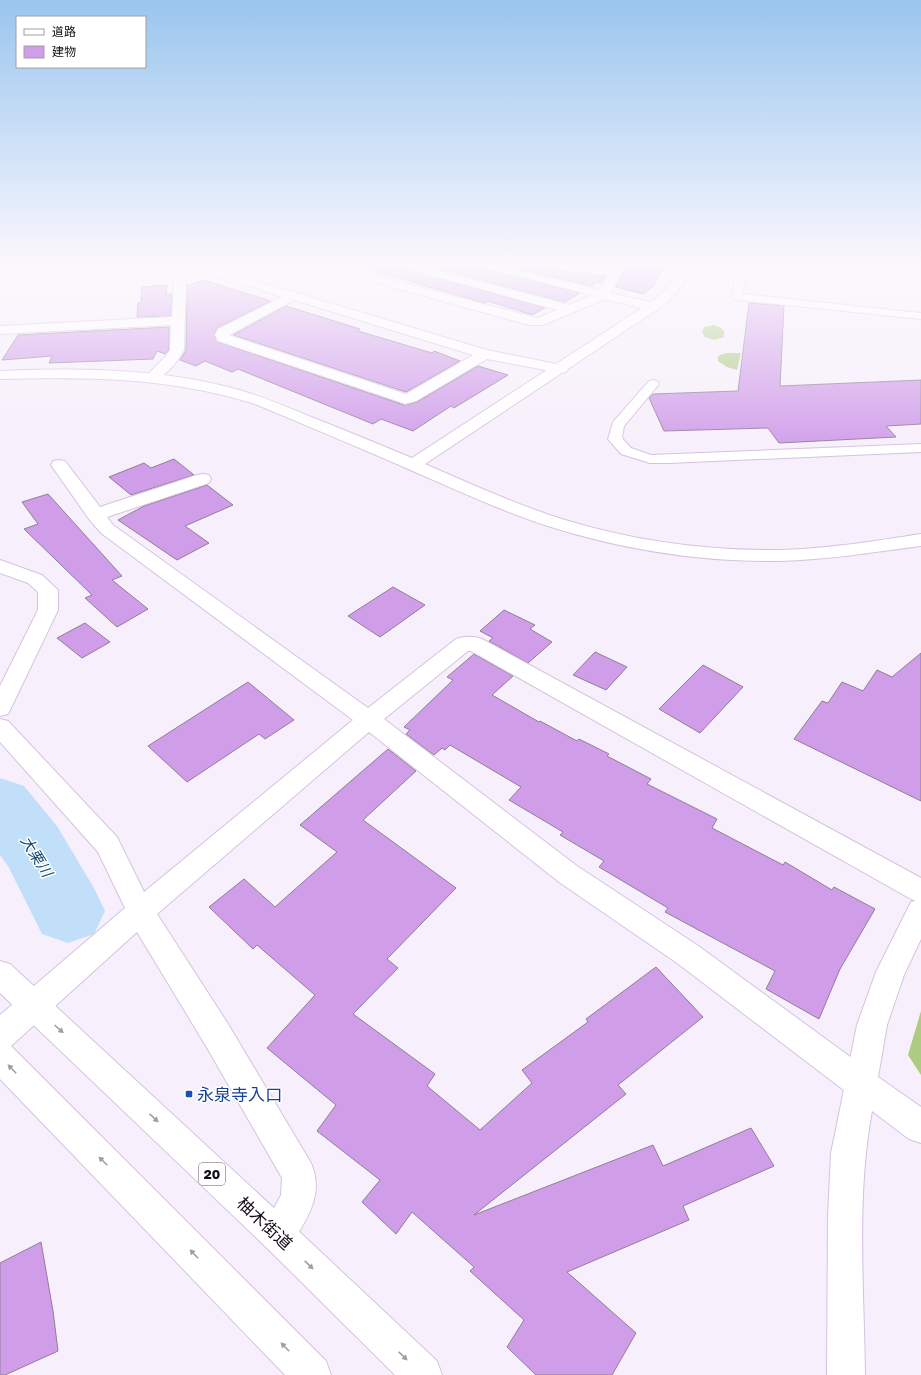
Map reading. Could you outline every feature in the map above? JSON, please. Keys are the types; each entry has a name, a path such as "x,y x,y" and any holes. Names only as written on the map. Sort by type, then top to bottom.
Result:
{"street":[{"path":"0,330 56,327"},
{"path":"152,376 176,353 178,327"},
{"path":"233,327 224,332 222,335 223,338 405,399 411,398 485,354"},
{"path":"396,327 485,354 561,369"},
{"path":"413,465 623,327"},
{"path":"0,375 92,372 152,376 208,385 246,396 494,500 573,528 631,541 686,550 759,556 800,554 921,540"},
{"path":"59,466 107,529 368,719 568,874 687,954 802,1041 921,1127"},
{"path":"95,515 203,479"},
{"path":"0,566 35,579 48,590 48,610 0,708"},
{"path":"0,1035 136,916 368,719 463,644 475,644 921,891"},
{"path":"0,727 108,845 136,916 217,1035 299,1175 298,1198 278,1235"},
{"path":"846,1375 845,1216 851,1134 872,1025 880,999 899,952 921,911"},
{"name":"柚木街道","path":"0,974 278,1235 423,1375"},
{"path":"0,1056 312,1375"}],"lane":[{"path":"653,384 618,425 615,439 626,451 650,459 669,460 921,448"}],"green space":[{"path":"704,327 719,327 724,331 724,337 714,340 705,337 702,332"},
{"path":"726,353 741,353 737,370 727,367 718,361 718,356"},
{"path":"921,1011 921,1075 908,1055"}],"building":[{"path":"169,327 169,350 165,354 157,351 153,359 49,363 52,356 2,360 18,335"},
{"path":"186,327 219,327 214,336 218,342 404,405 417,402 478,366 508,375 454,408 451,406 413,431 381,419 373,424 238,369 232,372 205,361 196,366 180,360 186,350"},
{"path":"247,327 354,327 360,329 358,331 432,353 434,351 460,361 406,392 233,335"},
{"path":"746,327 783,327 780,386 921,380 921,424 886,426 896,437 779,443 768,428 664,431 649,398 653,394 738,391"},
{"path":"174,459 194,475 131,495 109,477 144,463 151,468"},
{"path":"207,485 233,505 185,526 209,543 177,560 118,520 144,506"},
{"path":"48,494 122,576 112,580 148,609 117,627 85,598 92,595 24,529 38,524 22,502"},
{"path":"393,587 425,605 380,637 348,616"},
{"path":"504,610 535,625 530,629 552,642 528,663 489,641 493,638 480,631"},
{"path":"85,623 110,642 82,658 57,638"},
{"path":"595,652 627,667 606,690 573,675"},
{"path":"921,653 921,801 794,739 822,701 828,703 842,682 863,691 877,670 892,677"},
{"path":"474,654 513,676 492,695 539,722 540,721 577,741 579,739 609,754 607,756 651,779 647,784 717,819 712,828 783,865 785,862 832,890 834,887 875,909 840,969 819,1019 766,989 775,971 665,912 668,908 599,867 604,861 560,835 563,832 509,800 521,787 450,745 445,750 442,748 434,755 406,734 410,730 404,727 453,680 447,677"},
{"path":"703,665 743,687 700,733 659,709"},
{"path":"248,682 294,720 265,739 259,734 187,782 148,746"},
{"path":"388,749 416,771 363,820 456,888 387,959 398,968 353,1014 435,1074 427,1086 480,1130 532,1083 522,1070 588,1022 586,1019 656,967 703,1017 618,1085 626,1094 474,1215 653,1145 663,1166 751,1128 774,1166 683,1206 689,1220 567,1272 636,1333 612,1375 536,1375 507,1347 524,1320 470,1271 474,1267 412,1212 396,1234 362,1202 380,1180 317,1131 336,1105 267,1048 315,995 257,945 253,949 209,907 244,879 275,907 337,852 300,825"},
{"path":"41,1242 53,1311 58,1351 5,1375 0,1375 0,1263"}],"waterway":[{"name":"大栗川","path":"0,805 33,846 68,911"}],"place":[{"name":"永泉寺入口","path":"189,1094"}]}
